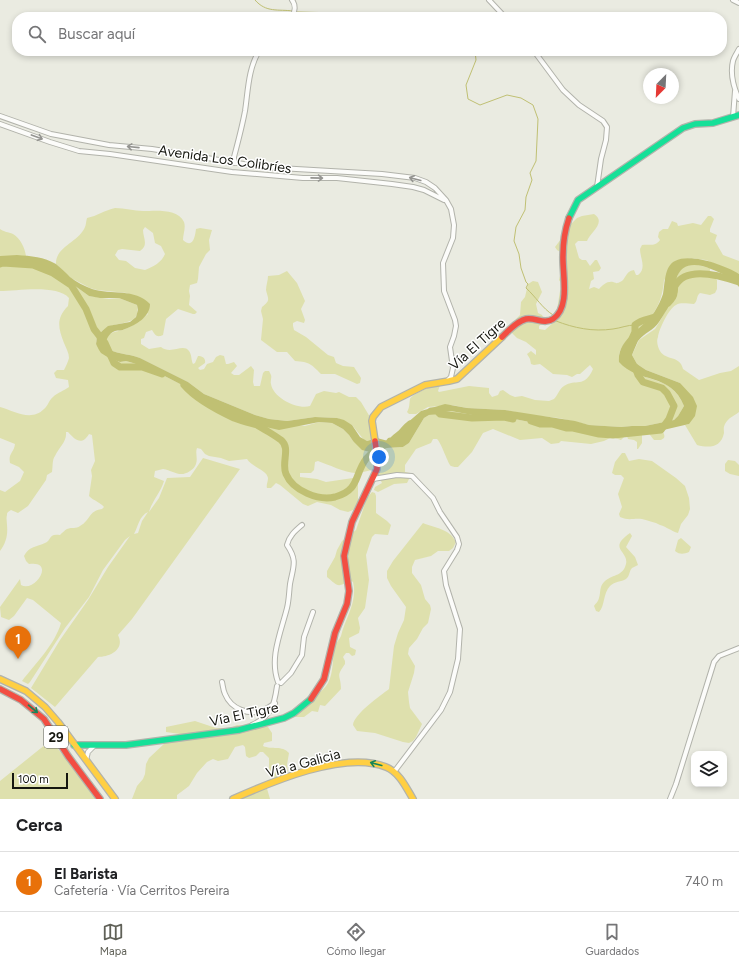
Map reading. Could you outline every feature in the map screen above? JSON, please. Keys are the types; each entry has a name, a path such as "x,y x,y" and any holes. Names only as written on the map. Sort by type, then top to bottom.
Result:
{"main road":[{"name":"Vía El Tigre","path":"74,744 126,745 239,730 284,718 294,713 308,702 319,689 324,679 335,633 347,604 349,591 344,556 348,536 356,512 377,469 377,455 372,421 373,417 382,407 424,384 447,382 457,379 510,329 523,320 530,318 547,323 557,315 561,308 564,286 563,252 569,216 572,207 578,200 683,128 695,124 713,123 736,116"},
{"name":"29","path":"0,679 18,687 39,700 52,712 86,761 115,799"},
{"path":"0,685 13,691 15,691 18,687"},
{"name":"29","path":"0,689 21,700 34,709 44,719 68,756 100,799"},
{"name":"Vía a Galicia","path":"233,799 298,773 356,762 369,762 384,766 394,772 402,781 413,799"}],"street":[{"path":"292,0 295,12"},
{"path":"489,0 500,12"},
{"path":"733,0 739,3"},
{"path":"736,116 733,60 739,49"},
{"path":"234,163 245,112 253,63 256,56"},
{"path":"538,56 563,90 579,105 603,121 606,127 606,140 601,159 597,187"},
{"path":"735,90 739,99"},
{"name":"Avenida Los Colibríes","path":"0,116 51,134 71,138 152,149 262,167 382,174 415,178 426,182 435,188 446,200 451,209 454,225 453,238 443,263 444,291 456,326 450,347 454,368 451,377 447,382"},
{"name":"Avenida Los Colibríes","path":"0,124 79,151 110,154 232,172 303,178 337,178 392,184 424,190 446,200"},
{"path":"373,479 397,475 412,476 433,498 440,512 457,537 459,544 458,550 444,571 446,585 460,629 458,659 450,692 441,710 394,772"},
{"path":"239,730 261,720 275,703 279,683 275,675 274,664 280,630 287,609 295,561 287,545 291,535 302,525"},
{"path":"279,683 291,673 302,655 304,637 313,612"},
{"path":"670,799 714,662 719,656 739,648"},
{"path":"222,682 224,694 231,704 241,710 253,712 265,710 275,703"},
{"path":"86,761 88,752 95,745"}],"green space":[{"path":"119,208 140,211 166,211 177,214 185,224 183,240 189,243 193,241 196,229 200,228 212,230 209,240 210,250 199,267 197,283 190,285 189,305 197,312 193,314 178,309 166,319 163,335 156,336 152,330 146,332 144,338 141,339 141,344 149,349 161,347 169,350 184,348 189,351 193,364 198,356 204,359 205,363 198,368 200,370 204,369 207,364 213,362 216,357 220,355 224,356 226,364 234,362 237,366 231,373 234,375 239,375 251,366 254,370 254,386 260,386 263,373 265,371 269,371 271,376 271,384 276,394 287,402 299,406 310,406 316,394 324,391 339,392 349,397 356,397 361,402 370,417 369,425 373,439 367,441 364,440 352,425 337,418 315,417 287,421 269,419 255,415 204,394 188,382 140,358 113,351 104,346 110,334 123,330 138,322 148,314 127,293 90,288 71,278 56,264 59,253 82,232 87,218 111,209","holes":["145,227 153,233 155,243 161,246 165,254 154,266 145,270 135,268 126,261 119,260 115,255 118,250 122,249 140,251 143,249 145,244 143,230"]},
{"path":"594,214 599,220 596,228 587,241 578,241 575,244 579,258 586,260 590,266 595,260 597,260 601,268 599,271 593,272 594,279 591,281 589,289 594,287 599,289 609,282 619,283 629,272 634,270 636,275 638,275 643,266 640,249 642,245 654,244 658,242 660,240 658,237 659,232 663,229 668,229 672,221 677,223 678,226 693,223 701,225 708,216 711,216 714,219 710,232 717,235 715,241 723,255 739,261 739,274 706,260 689,258 664,280 660,300 654,313 646,323 632,335 621,349 619,357 622,363 630,370 667,385 679,397 684,406 678,416 674,420 645,426 621,427 589,425 559,418 530,415 505,410 467,408 452,405 428,407 416,414 409,414 407,412 411,397 422,390 438,384 440,385 439,392 469,386 489,388 489,393 492,397 498,395 500,391 503,390 515,397 522,396 535,400 549,401 554,399 564,386 583,381 590,375 593,369 590,365 580,374 572,377 553,374 540,364 531,364 527,354 531,351 536,355 536,350 512,333 512,323 520,315 521,302 525,297 528,284 533,281 538,282 542,292 536,304 538,313 542,315 544,319 542,324 539,326 539,329 545,330 554,322 554,313 557,310 560,291 563,286 559,280 564,270 565,255 555,247 564,235 562,229 565,225 571,224 577,218 582,216"},
{"path":"0,229 13,234 18,238 25,250 26,256 0,256"},
{"path":"0,263 34,263 53,270 89,296 109,299 119,298 137,305 137,314 134,319 105,329 99,335 96,344 109,358 120,362 126,361 155,371 180,384 236,418 305,426 319,422 332,423 343,429 353,441 379,451 387,448 403,447 409,443 424,418 429,415 451,411 483,417 504,417 540,424 558,425 593,432 621,435 624,437 621,440 612,437 604,441 591,444 561,441 559,443 551,444 542,438 520,440 493,429 483,433 472,452 458,467 451,466 437,439 433,439 431,443 416,449 405,465 405,472 410,473 407,483 394,484 378,492 374,490 375,487 382,483 378,475 380,473 380,469 351,473 318,461 315,462 314,470 311,473 300,473 300,477 317,479 326,482 353,478 358,483 358,502 353,510 348,512 331,505 317,502 308,506 303,504 276,483 271,488 267,488 267,475 247,459 229,461 209,456 201,449 197,448 196,465 186,473 180,474 163,469 155,471 154,477 164,481 149,512 159,498 167,478 190,477 203,458 240,469 132,619 118,635 120,644 116,651 108,656 98,657 55,707 31,688 60,640 88,600 108,567 130,536 125,540 103,570 89,597 65,628 30,682 28,684 22,681 50,646 61,623 33,600 27,598 14,616 9,620 1,617 0,607 20,579 21,585 32,585 37,581 42,571 41,567 37,564 29,564 24,556 28,550 47,542 52,536 60,535 67,529 84,524 94,512 104,507 89,496 92,476 91,470 95,461 92,435 89,434 84,440 81,441 66,432 64,442 53,459 52,472 47,475 46,480 28,506 18,513 11,510 7,513 7,536 0,551 0,490 5,492 20,481 24,472 19,467 10,463 10,455 15,444 0,438 0,407 17,413 34,415 44,409 55,395 69,387 68,380 56,378 54,373 57,370 64,370 69,358 60,333 59,323 61,315 68,306 69,298 56,291 36,289 0,291","holes":["148,512 142,521 138,533 134,534 141,519"]},
{"path":"687,265 698,265 710,268 710,274 717,280 717,289 715,293 710,295 700,293 694,304 685,303 673,307 667,314 662,324 657,342 659,350 663,354 679,362 683,369 699,380 731,371 739,366 739,412 726,422 724,433 720,442 714,446 697,445 685,425 689,424 680,383 646,370 637,364 632,355 639,340 655,329 660,321 674,294 675,280 680,270"},
{"path":"287,271 297,283 305,301 301,309 305,320 304,323 297,321 293,323 294,330 306,337 328,355 334,357 336,363 343,366 354,367 361,378 360,383 357,384 335,374 321,374 310,364 295,361 287,352 277,352 261,340 263,319 261,311 268,299 266,290 268,276 279,275"},
{"path":"661,430 664,434 664,438 661,440 654,440 650,435 650,431"},
{"path":"646,432 642,435 642,443 638,449 637,442 628,439 626,434"},
{"path":"622,453 625,453 629,461 639,459 652,461 685,486 689,498 690,509 688,515 681,524 678,533 656,523 642,519 620,517 619,514 622,507 618,494 624,478 621,475 615,475 612,473 615,462"},
{"path":"728,460 735,461 739,465 739,476 725,471 725,464"},
{"path":"372,492 375,493 376,496 376,513 391,525 388,535 375,534 372,537 366,555 369,580 365,608 358,618 360,628 359,633 349,638 350,647 356,650 355,655 352,656 349,653 346,653 343,657 345,664 339,674 341,689 325,706 320,705 318,712 312,711 304,717 296,717 294,714 296,707 304,704 318,694 326,686 330,679 335,646 341,636 350,610 354,596 354,589 353,582 350,580 340,585 335,584 327,577 327,571 342,541 356,530 367,498"},
{"path":"423,523 450,534 456,542 453,548 449,551 438,551 431,556 415,560 412,567 412,573 421,585 425,599 430,605 431,609 428,623 409,648 408,654 415,666 408,692 410,708 422,724 416,737 409,743 375,733 357,731 353,725 354,721 362,711 389,689 394,646 404,620 406,607 391,586 387,578 387,571"},
{"path":"630,533 632,536 626,547 635,557 638,565 632,568 626,579 610,586 606,592 601,609 599,612 596,611 594,606 599,599 603,583 623,571 625,568 625,556 620,550 619,546 623,538"},
{"path":"681,538 691,547 689,552 682,554 675,551 678,540"},
{"path":"195,721 216,728 230,728 237,725 268,727 272,733 272,741 264,743 263,746 280,748 289,753 287,765 288,772 279,777 274,778 269,776 269,758 263,752 260,752 256,756 249,758 246,756 245,747 243,745 235,747 228,759 218,761 213,759 207,762 197,773 189,786 177,795 177,799 132,799 137,786 143,779 146,764 149,758 165,743 180,737 180,734 166,732 166,727"},
{"path":"51,740 97,799 0,799 0,781"},
{"path":"266,785 270,799 233,799"}],"shaded area":[{"path":"17,255 37,257 56,264 75,281 92,289 130,294 144,299 150,304 148,313 142,320 123,330 115,331 109,335 104,346 108,349 140,358 188,382 204,394 255,415 269,419 287,421 315,417 337,418 352,425 360,437 367,441 377,438 388,441 397,439 401,435 406,424 421,411 445,404 467,408 505,410 575,421 589,425 621,427 645,426 674,420 684,406 678,395 663,383 635,373 627,369 619,362 622,346 655,311 663,294 667,271 671,263 690,258 707,261 725,267 739,274 739,287 730,278 711,269 695,265 685,267 678,274 674,295 667,309 657,325 638,341 632,355 637,364 646,370 680,383 693,397 697,406 695,416 689,424 659,431 620,435 593,432 552,424 540,424 504,417 483,417 451,411 429,415 424,418 409,443 403,447 387,448 370,452 362,450 343,429 332,423 319,422 279,430 257,425 236,418 207,403 180,384 155,371 126,361 120,362 109,358 99,350 96,344 97,337 108,326 130,322 136,317 138,310 137,305 119,298 100,298 89,296 53,270 34,263 0,263 0,256"}],"waterway":[{"path":"255,0 263,7 268,9 293,11"},
{"path":"476,56 476,60 466,85 468,99 480,105 507,95 521,98 533,105 538,119 536,161 530,173 532,180 526,197 525,210 516,227 514,241 519,254 521,268 528,284 526,288 553,315"},
{"path":"0,264 33,265 53,273 71,285 86,309 94,329 105,343 114,363 120,367 142,367 162,374"},
{"path":"668,303 673,296 675,286 680,280 687,276 696,274 714,275 739,282"},
{"path":"631,341 635,332 635,325 643,320 658,316"},
{"path":"556,321 570,326 591,330 616,329 629,325 635,325"},
{"path":"531,421 540,424 552,424 599,434 613,435 661,430 669,419 674,406 667,393 662,388 643,382 635,367"},
{"path":"184,385 194,395 214,408 234,418 257,425 281,440 284,443 286,451 285,470 289,480 300,490 314,496 329,498 335,497 349,490 353,486 362,465 368,456 392,441 410,424"},
{"path":"431,411 437,411 440,414 472,418 504,417 513,419"}],"traffic: fast":[{"path":"569,218 578,200 683,128 695,124 713,123 739,115"},
{"path":"74,745 126,745 239,730 284,718 294,713 311,699"}],"traffic: slow":[{"path":"375,441 372,421 373,417 381,407 425,385 457,379 502,337"},
{"path":"0,679 26,691 45,707 58,722 115,799"},
{"path":"233,799 267,784 308,770 350,762 369,763 391,769 402,780 413,799"}],"traffic: jam":[{"path":"502,337 513,326 523,320 529,319 550,321 559,314 564,298 563,245 569,218"},
{"path":"311,699 324,679 335,633 347,604 349,591 344,556 352,522 377,469 375,441"},
{"path":"0,689 21,700 44,719 68,756 100,799"}],"place":[{"name":"El Barista","path":"18,659"}]}
